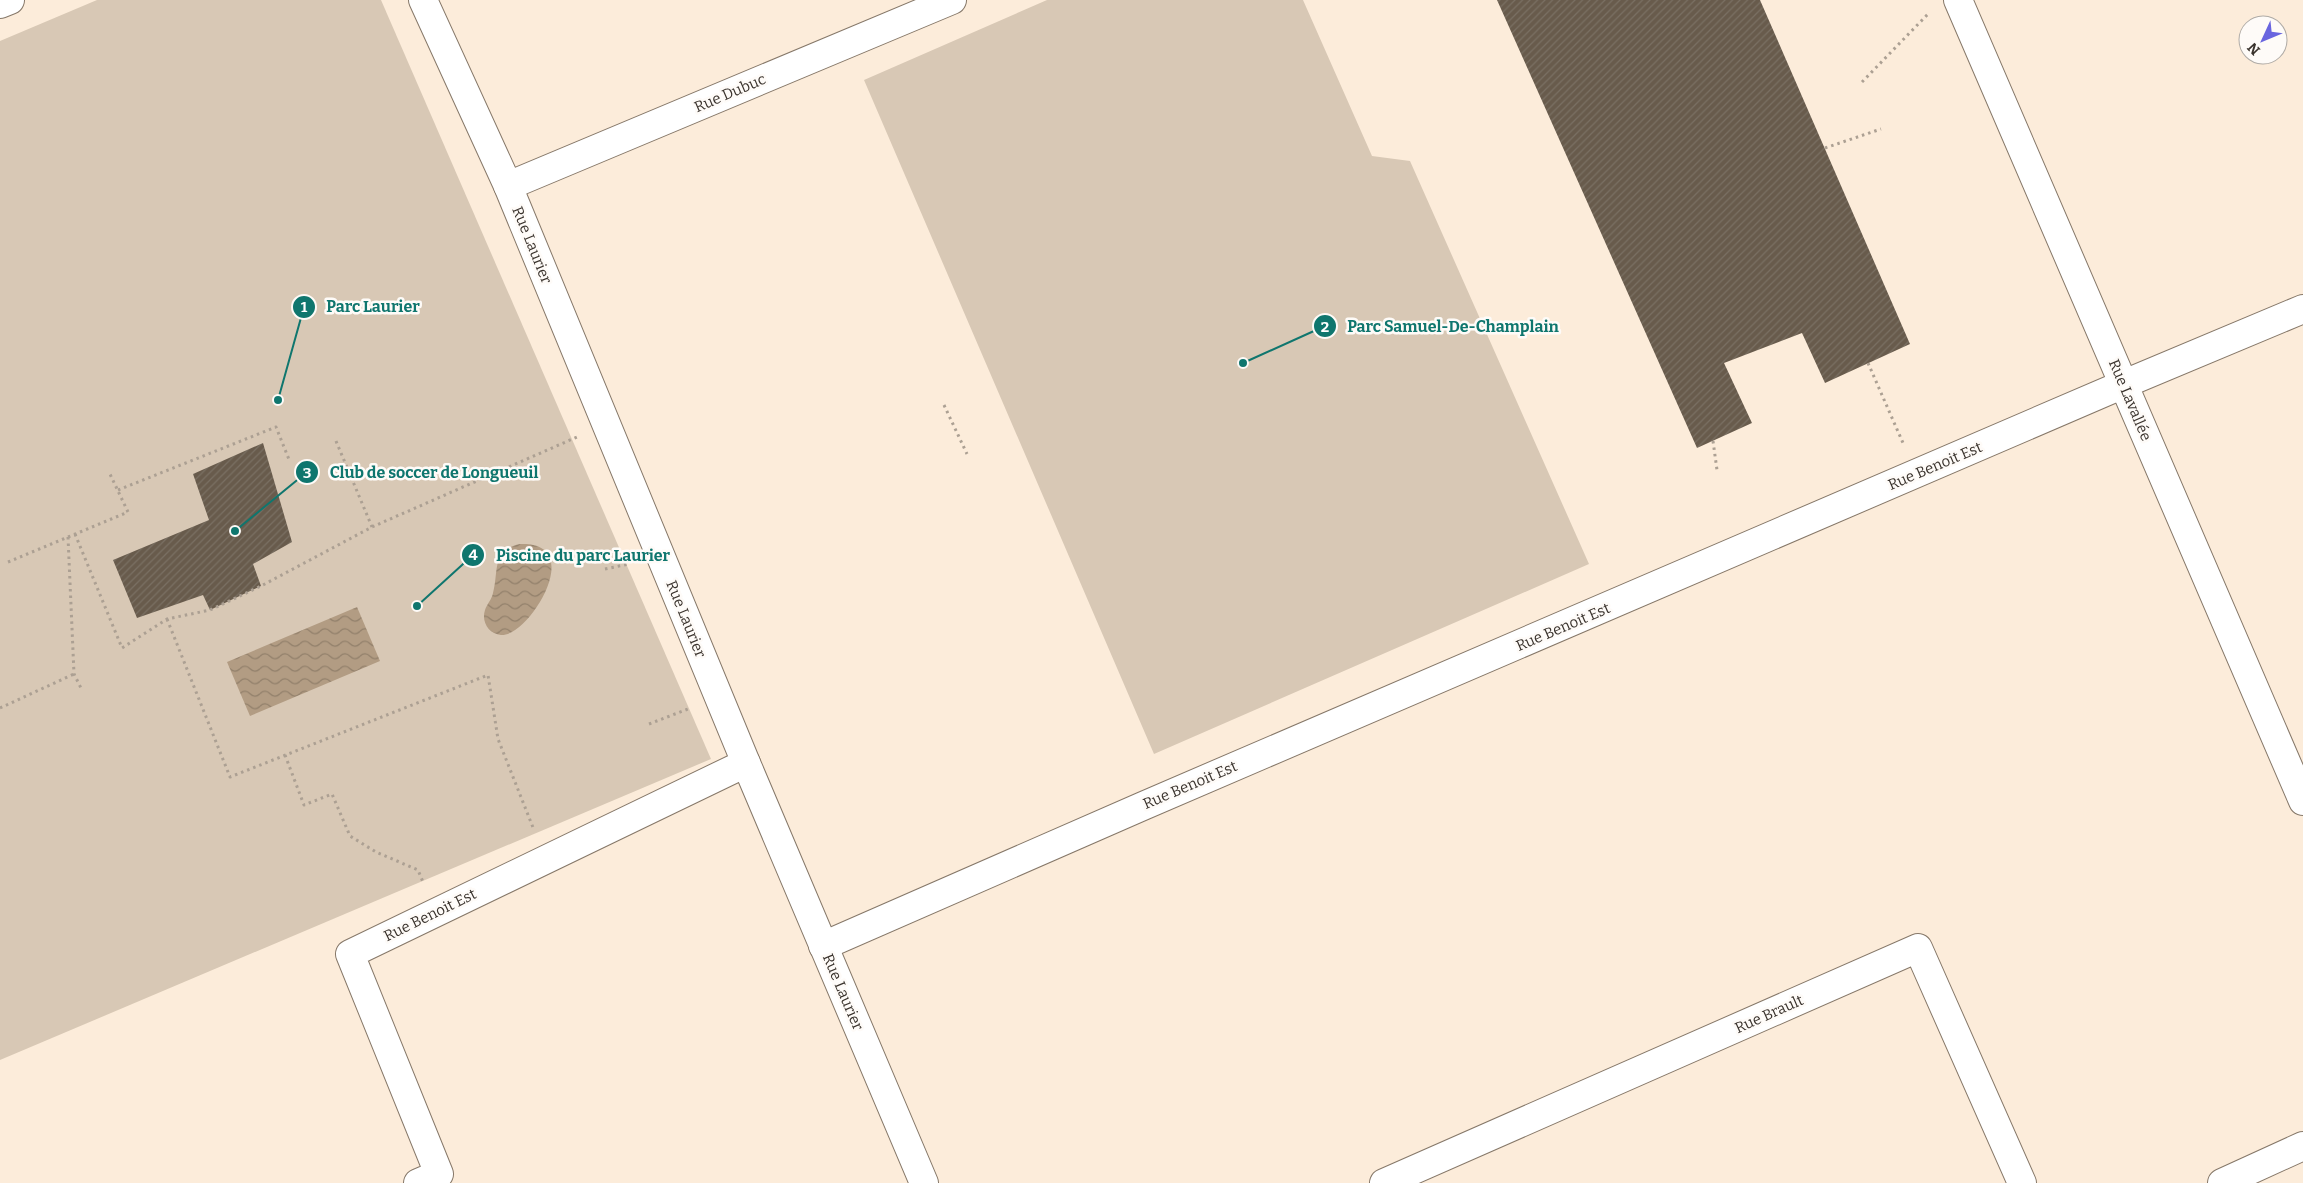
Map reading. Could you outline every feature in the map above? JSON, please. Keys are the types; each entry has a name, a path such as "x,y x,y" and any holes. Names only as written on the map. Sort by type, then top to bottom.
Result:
{"street":[{"path":"0,4 10,0"},
{"name":"Rue Laurier","path":"424,0 508,186 718,698 924,1183"},
{"name":"Rue Dubuc","path":"508,186 952,0"},
{"name":"Rue Lavallée","path":"1958,0 2302,798"},
{"name":"Rue Benoit Est","path":"823,946 1143,806 2124,384 2303,310"},
{"name":"Rue Benoit Est","path":"418,1183 439,1174 350,954 746,763"},
{"name":"Rue Brault","path":"1384,1183 1918,948 2022,1183"},
{"path":"2222,1183 2303,1146"}],"path":[{"path":"1862,82 1929,14"},
{"path":"1825,148 1881,129"},
{"path":"1868,363 1917,474"},
{"path":"944,404 967,454"},
{"path":"75,534 122,648 167,619 210,610 261,586 372,527 606,424"},
{"path":"118,490 276,427 290,462"},
{"path":"336,441 372,527"},
{"path":"1713,441 1717,470"},
{"path":"8,562 128,512 109,472"},
{"path":"68,537 74,674 81,688"},
{"path":"167,619 230,777 488,675 498,739 526,812 548,858"},
{"path":"0,708 74,674"},
{"path":"649,724 718,698"},
{"path":"286,755 304,805 332,794 350,836 376,852 418,870 437,912"}],"shaded area":[{"path":"97,0 381,0 711,759 0,1060 0,41"},
{"path":"1047,0 1303,0 1372,156 1410,161 1589,564 1154,754 864,80"}],"water":[{"path":"520,544 540,547 550,557 551,572 546,589 537,606 513,632 501,635 487,627 484,614 495,585 500,557 504,551"},
{"path":"357,607 380,661 250,716 227,662"}],"building":[{"path":"1497,0 1760,0 1910,344 1825,383 1802,333 1724,363 1752,423 1697,448"},
{"path":"263,443 292,542 253,564 261,586 210,610 203,595 137,618 113,560 209,520 193,474"}],"place":[{"name":"Parc Samuel-De-Champlain","path":"1243,363"},
{"name":"Parc Laurier","path":"278,400"},
{"name":"Club de soccer de Longueuil","path":"235,531"},
{"name":"Piscine du parc Laurier","path":"417,606"}]}
